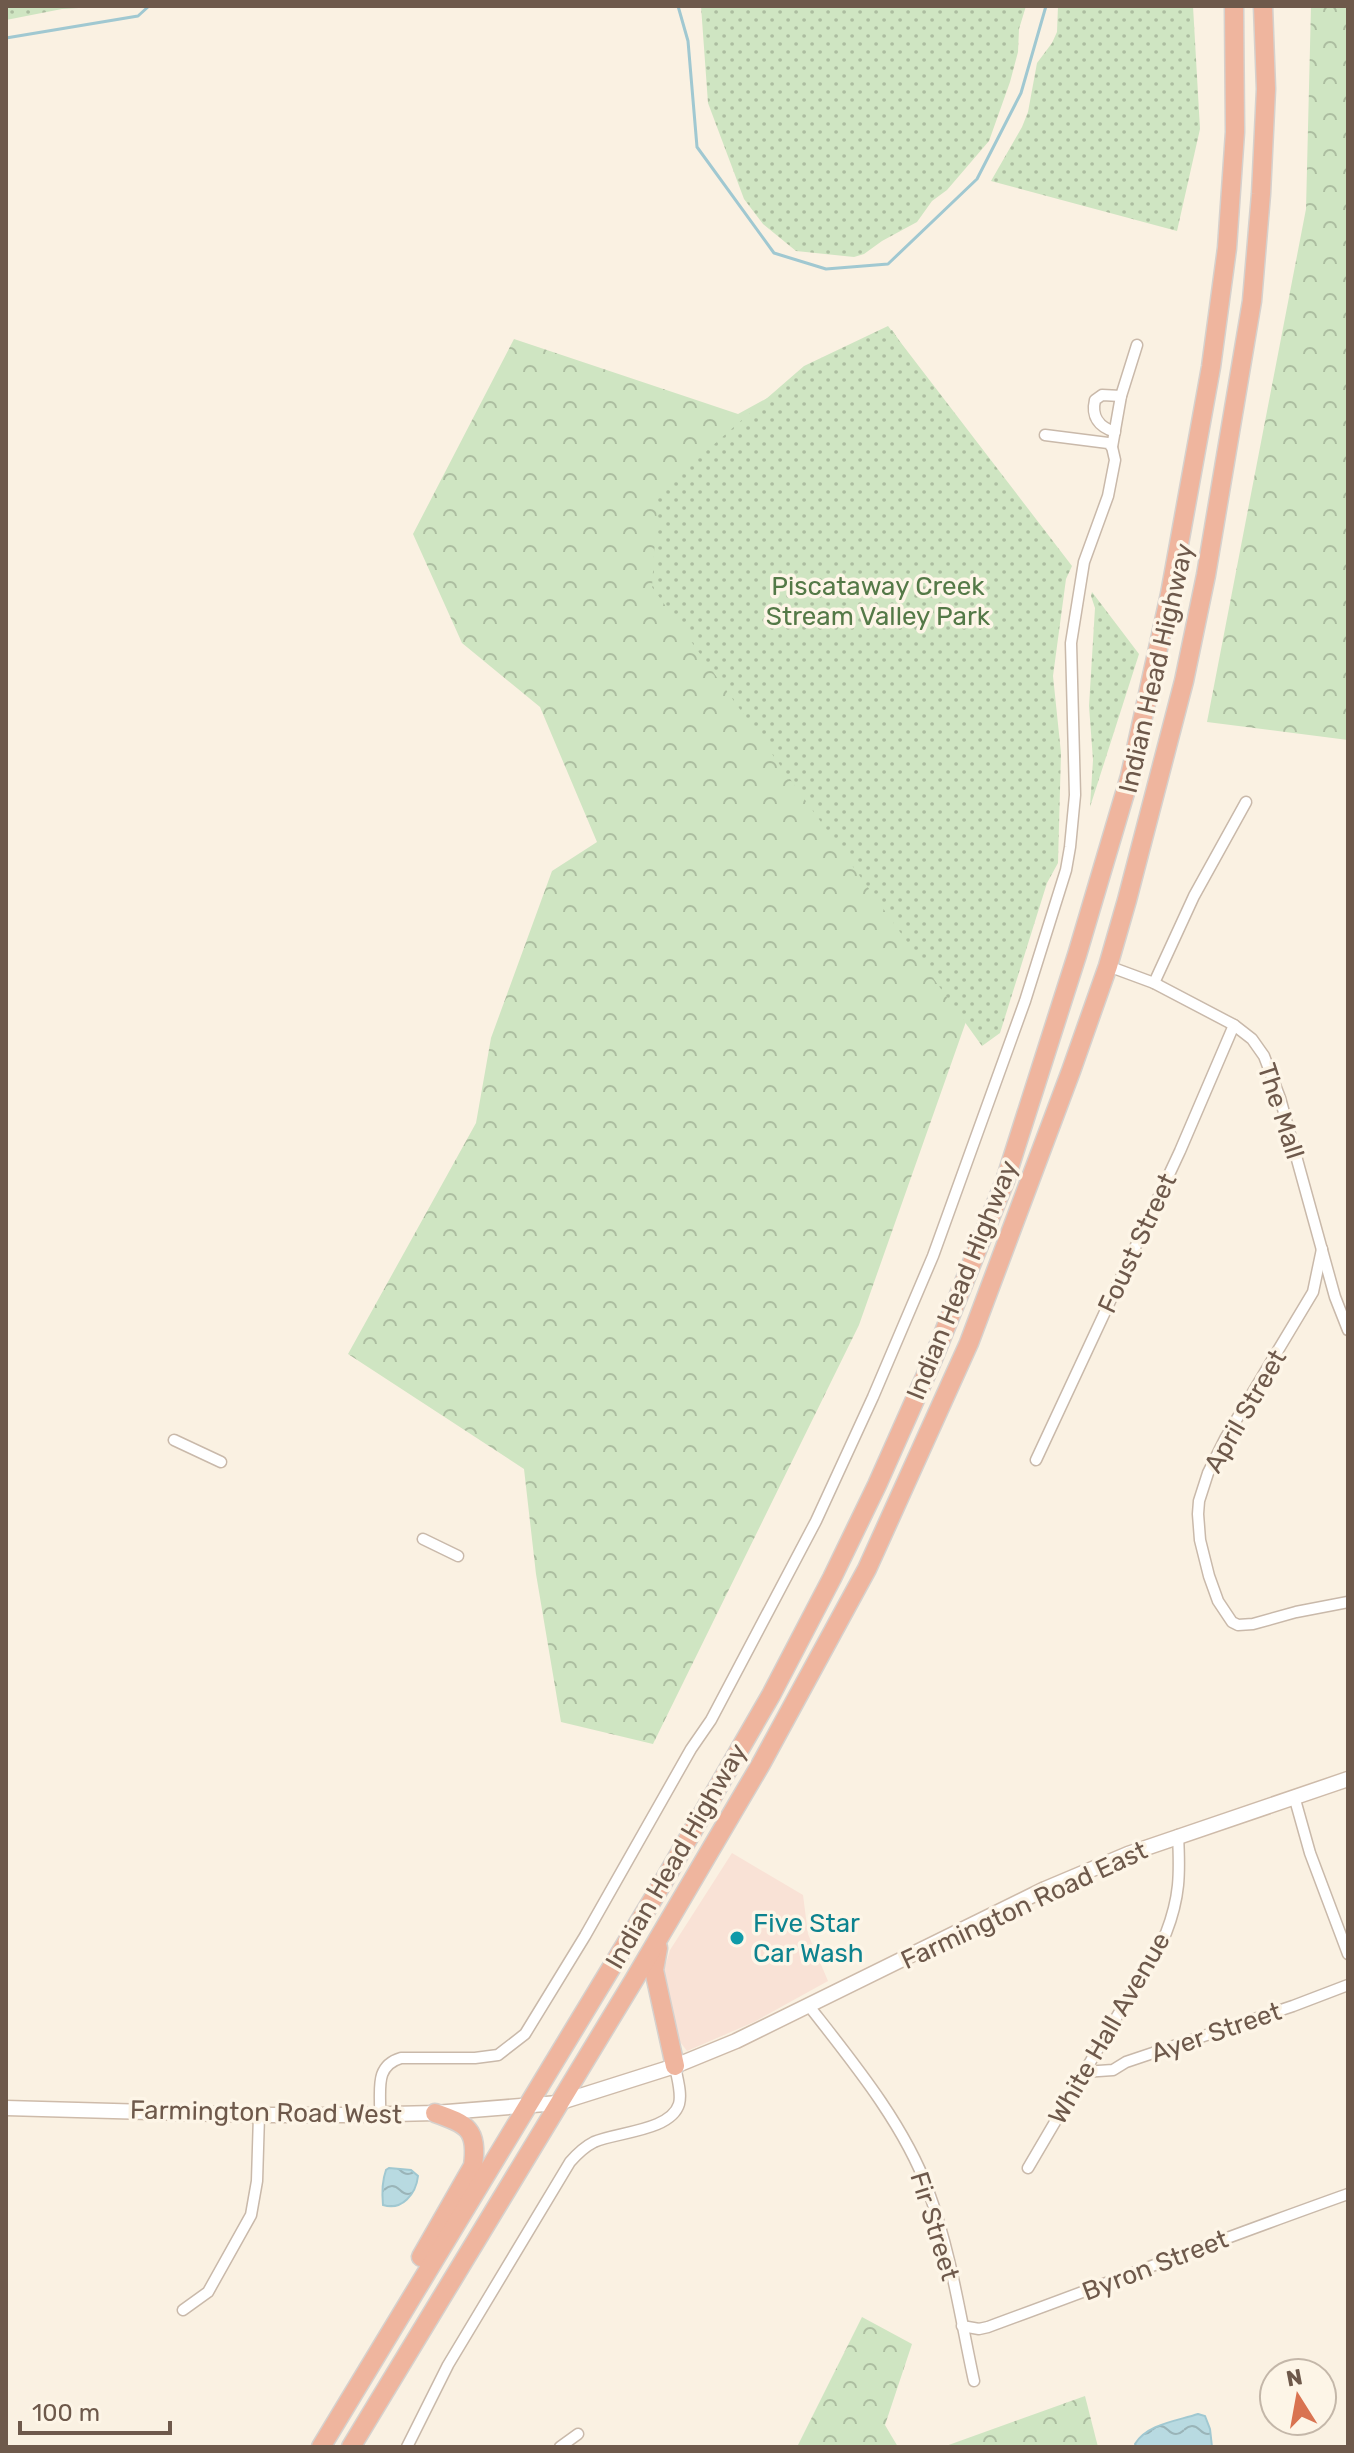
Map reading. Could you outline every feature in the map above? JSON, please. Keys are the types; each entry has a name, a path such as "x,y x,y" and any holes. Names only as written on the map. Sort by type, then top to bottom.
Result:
{"highway":[{"name":"Indian Head Highway","path":"321,2447 736,1757 825,1591 933,1359 1005,1181 1130,776 1170,594 1224,277 1235,132 1234,6"},
{"name":"Indian Head Highway","path":"351,2447 686,1890 804,1687 880,1540 969,1343 1108,966 1184,681 1206,575 1252,301 1266,89 1263,6"},
{"path":"675,2066 654,1962 686,1890"},
{"path":"368,2369 401,2292 473,2166 476,2150 470,2132 462,2122 435,2113"}],"main road":[{"name":"Farmington Road East","path":"525,2107 558,2103 675,2066 736,2041 1045,1889 1178,1835 1348,1779"},
{"name":"Farmington Road West","path":"6,2108 259,2115 435,2113 525,2107"}],"street":[{"path":"380,2114 381,2078 383,2068 390,2061 498,2055 525,2034 585,1936 691,1749 711,1720 816,1521 873,1397 968,1164 1025,1001 1066,870 1075,795 1071,643 1084,562 1108,496 1121,396 1137,345"},
{"path":"1115,432 1096,420 1093,408 1095,400 1102,395 1121,396"},
{"path":"1045,435 1108,443 1112,447"},
{"path":"1154,983 1194,896 1246,802"},
{"name":"The Mall","path":"1108,966 1154,983 1234,1025 1259,1048 1271,1073 1335,1297 1348,1330"},
{"name":"Foust Street","path":"1036,1460 1180,1151 1234,1025"},
{"name":"April Street","path":"1322,1249 1313,1292 1226,1437 1208,1473 1198,1514 1200,1540 1209,1576 1218,1601 1232,1622 1238,1625 1253,1624 1348,1602"},
{"path":"174,1440 221,1462"},
{"path":"423,1539 458,1556"},
{"path":"1294,1796 1310,1853 1348,1954"},
{"name":"White Hall Avenue","path":"1028,2168 1155,1953 1175,1909 1180,1880 1178,1835"},
{"name":"Ayer Street","path":"1084,2072 1113,2070 1126,2062 1348,1985"},
{"name":"Fir Street","path":"809,2006 870,2085 918,2167 949,2255 974,2381"},
{"path":"407,2447 448,2365 570,2162 583,2148 596,2141 657,2124 673,2114 680,2095 675,2066"},
{"path":"183,2310 208,2292 251,2215 257,2181 259,2115"},
{"name":"Byron Street","path":"962,2326 988,2327 1348,2194"},
{"path":"560,2447 578,2434"}],"shaded area":[{"path":"732,1853 803,1895 808,1934 828,1981 754,2022 687,2051 677,2038 662,1976 670,1950"}],"green space":[{"path":"6,6 112,6 62,9 6,20"},
{"path":"701,6 1026,6 1010,82 989,141 947,190 932,201 917,222 854,257 796,251 763,224 744,199 708,103"},
{"path":"1058,6 1193,6 1200,129 1177,231 991,181 1028,112 1037,63 1057,32"},
{"path":"1311,6 1348,6 1348,740 1207,722 1306,209"},
{"name":"Piscataway Creek Stream Valley Park","path":"888,326 1072,566 1066,579 1053,676 1061,753 1058,863 1047,883 1000,1033 982,1046 652,587 658,493 804,366"},
{"path":"892,330 1032,538 1029,843 859,1325 653,1744 561,1722 536,1574 524,1469 348,1354 476,1123 491,1038 552,871 597,842 540,707 462,643 413,534 514,339 738,414"},
{"path":"1092,592 1139,654 1090,807 1093,760 1089,706 1095,608"},
{"path":"862,2317 912,2344 885,2425 898,2447 797,2447"},
{"path":"1085,2396 1098,2447 943,2447"}],"water":[{"path":"389,2168 411,2170 418,2176 411,2195 396,2206 383,2205 383,2183"},
{"path":"1198,2414 1205,2416 1212,2447 1137,2447 1135,2444 1155,2428"}],"waterway":[{"path":"6,38 138,16 149,6"},
{"path":"678,6 688,41 697,147 774,253 826,269 888,264 977,179 1021,93 1046,6"}],"place":[{"name":"Five Star Car Wash","path":"737,1938"}]}
